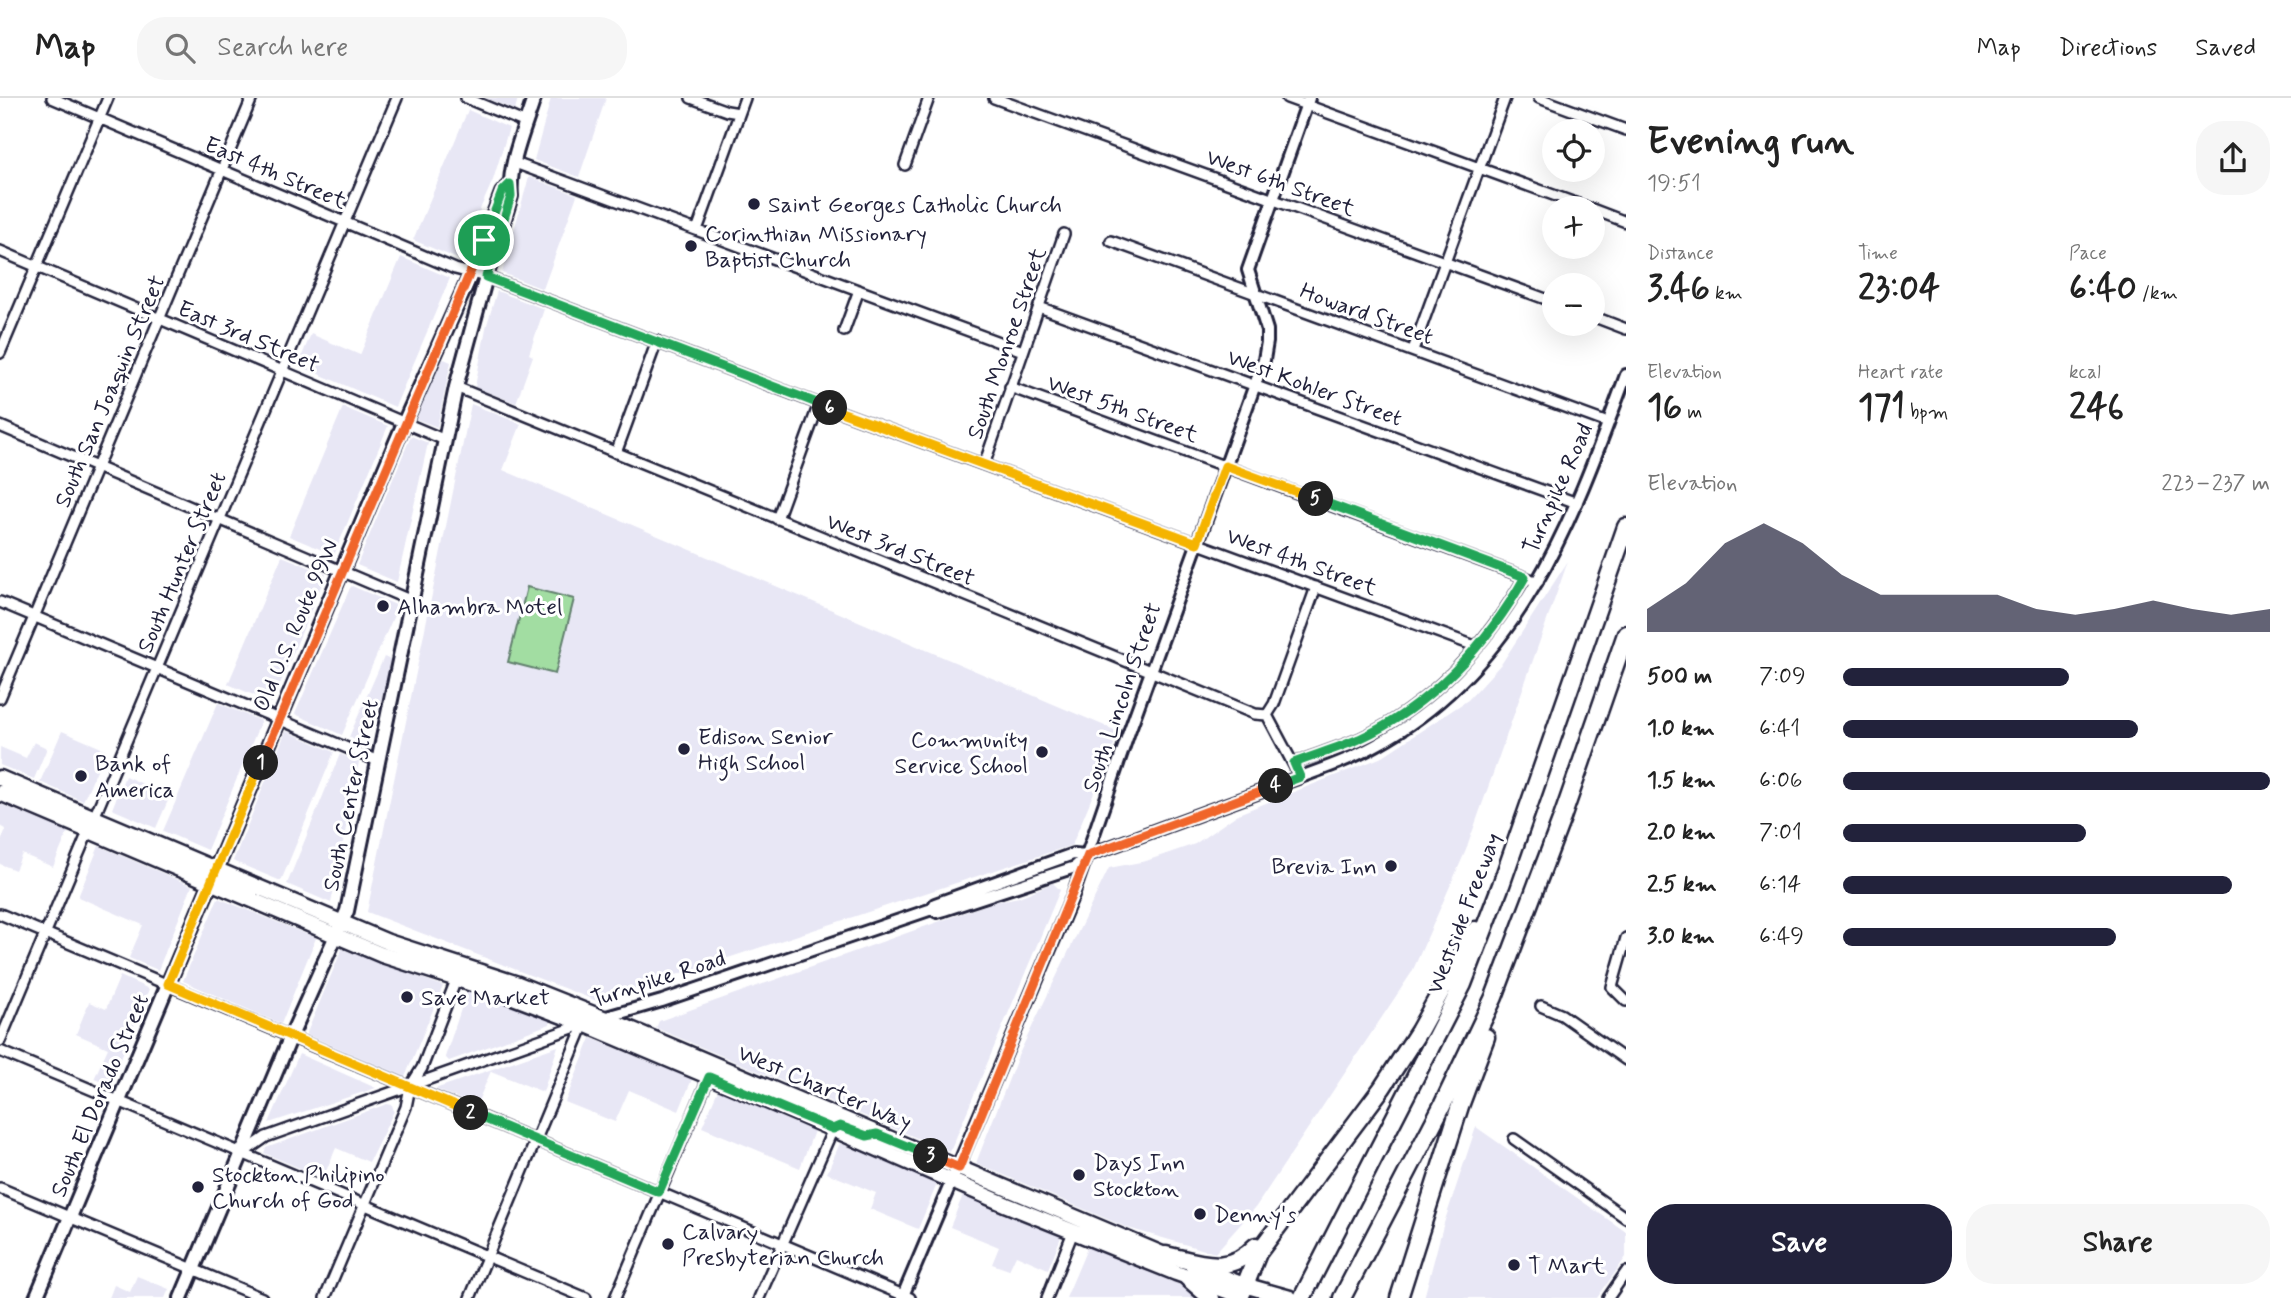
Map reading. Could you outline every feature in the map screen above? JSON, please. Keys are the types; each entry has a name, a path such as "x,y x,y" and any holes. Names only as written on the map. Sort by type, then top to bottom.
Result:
{"highway":[{"name":"Westside Freeway","path":"1302,1298 1464,984 1501,886 1626,527"},
{"path":"1345,1293 1442,1106 1494,997 1562,818 1626,634"},
{"path":"1243,1294 1258,1253 1382,1088 1419,1031 1501,886"},
{"path":"1399,1298 1460,1106 1490,1027 1494,997"},
{"path":"1166,1255 1218,1265 1235,1263 1249,1254 1286,1214"},
{"path":"1188,1278 1211,1298"},
{"path":"1405,1280 1406,1298"}],"main road":[{"name":"Old U.S. Route 99W","path":"486,277 511,196 510,184 534,98"},
{"name":"Old U.S. Route 99W","path":"214,876 404,423 471,274 502,192 510,184"},
{"name":"South Center Street","path":"181,1298 291,1036 347,911 456,387 486,277"},
{"path":"0,779 91,825"},
{"path":"0,793 91,825 339,929"},
{"name":"South El Dorado Street","path":"36,1298 214,876"},
{"name":"West Charter Way","path":"339,929 393,959 513,997 584,1024 833,1129 1134,1241 1243,1294"},
{"name":"West Charter Way","path":"339,929 518,984 602,1018 877,1134 1073,1232 1188,1278 1243,1294 1290,1298"},
{"path":"709,1077 714,1072 746,1084 751,1080"},
{"path":"833,1129 840,1126 867,1136 877,1134"},
{"path":"1073,1232 1087,1230 1120,1244 1134,1241"}],"street":[{"name":"East 4th Street","path":"52,98 471,274 486,277"},
{"path":"0,353 108,98"},
{"name":"South San Joaquin Street","path":"0,698 252,98"},
{"name":"South Hunter Street","path":"0,1041 397,98"},
{"path":"466,98 526,123"},
{"path":"691,98 739,113"},
{"path":"696,230 745,98"},
{"path":"905,165 929,98"},
{"name":"West 6th Street","path":"994,98 1542,298"},
{"path":"1286,98 1308,102 1556,196"},
{"path":"1413,350 1505,98"},
{"path":"1539,98 1626,130"},
{"name":"South Lincoln Street","path":"905,1297 1088,855 1255,385 1267,342 1267,330 1248,270 1308,102"},
{"path":"515,163 1023,351"},
{"path":"1605,214 1626,222"},
{"name":"South Monroe Street","path":"984,465 1064,234"},
{"name":"Howard Street","path":"1111,241 1608,423"},
{"name":"East 3rd Street","path":"0,251 445,440"},
{"name":"West 4th Street","path":"486,277 819,404 1475,646"},
{"path":"844,331 859,290"},
{"name":"West Kohler Street","path":"1040,307 1577,503"},
{"path":"1605,322 1626,329"},
{"path":"616,453 657,341"},
{"name":"Turnpike Road","path":"243,1153 266,1137 584,1024 1075,867 1088,855 1354,757 1378,744 1440,702 1477,666 1497,643 1538,582 1577,503 1626,375"},
{"name":"West 3rd Street","path":"456,387 1255,714 1267,715"},
{"name":"West 5th Street","path":"1010,387 1538,582"},
{"path":"777,519 819,404"},
{"path":"0,426 412,601"},
{"path":"1294,763 1358,739 1398,717 1437,687 1475,646 1516,594 1525,577"},
{"path":"1300,777 1267,715 1274,705 1316,587"},
{"path":"0,602 378,761"},
{"path":"0,914 905,1297"},
{"path":"1626,938 1612,987 1626,1001"},
{"path":"325,1298 406,1107 410,1087 422,1068 456,980"},
{"path":"1541,1006 1562,1015 1626,1060"},
{"path":"470,1298 584,1024"},
{"path":"0,1051 586,1298"},
{"path":"615,1298 709,1077"},
{"path":"759,1298 833,1129"},
{"path":"1514,1139 1626,1218"},
{"path":"0,1188 262,1298"},
{"path":"1047,1298 1073,1232"},
{"path":"1608,1298 1626,1272"}],"shaded area":[{"path":"486,98 518,98 515,110"},
{"path":"551,98 606,98 579,177 534,160"},
{"path":"468,110 509,128 493,180 458,259 413,240"},
{"path":"529,177 577,195 543,289 502,273"},
{"path":"401,257 450,278 395,407 298,365 311,334 360,355"},
{"path":"497,291 544,309 529,354 533,356 516,403 475,387 486,328"},
{"path":"444,359 451,362 437,427 416,419"},
{"name":"Edison Senior High School","path":"471,404 521,424 503,470 1119,732 1072,845 597,1001 367,912"},
{"path":"343,407 388,426 334,555 289,536"},
{"path":"411,436 428,443 397,582 357,565"},
{"path":"282,556 326,574 272,703 228,684"},
{"path":"1568,561 1466,850 1412,972 1255,1208 1215,1253 1128,1228 976,1163 1018,1056 1109,868 1146,861 1195,844 1238,814 1380,758 1468,700 1502,663"},
{"path":"352,586 398,606 342,735 295,714"},
{"path":"384,657 393,661 371,732 362,729 358,742 349,737"},
{"path":"218,703 261,721 207,850 163,831"},
{"path":"62,731 106,750 83,801 40,782"},
{"path":"286,731 334,752 281,881 233,861"},
{"path":"34,742 47,748 34,779 0,765 0,747 26,758"},
{"path":"340,754 359,762 331,903 287,884"},
{"path":"125,776 170,796 156,828 112,809"},
{"path":"0,804 68,832 53,867 22,854 15,870 0,864 0,844 6,829 0,826"},
{"path":"99,846 192,886 158,970 129,958 143,925 78,897"},
{"path":"1053,883 1060,890 950,1152 656,1028 659,1021"},
{"path":"218,898 316,938 281,1024 183,981"},
{"path":"342,949 443,986 405,1077 306,1035"},
{"path":"120,976 149,989 110,1085 94,1079 108,1048 76,1034 89,1002 106,1009"},
{"path":"472,989 552,1020 550,1024 449,1061 445,1057 467,991"},
{"path":"591,1038 692,1079 679,1111 629,1090 615,1122 565,1102"},
{"path":"558,1046 543,1092 491,1071 476,1106 435,1089"},
{"path":"299,1054 376,1088 269,1123"},
{"path":"718,1090 814,1131 800,1168 702,1127"},
{"path":"387,1104 392,1105 394,1111 369,1162 336,1148 323,1178 264,1153 266,1148"},
{"path":"1476,1127 1626,1232 1626,1257 1597,1298 1424,1298 1443,1226"},
{"path":"840,1143 937,1184 918,1229 870,1209 876,1193 827,1173"},
{"path":"963,1195 1061,1237 1048,1269 1016,1255 1009,1270 992,1264 999,1247 950,1227"},
{"path":"1088,1246 1187,1288 1198,1298 1066,1298"},
{"path":"137,1276 169,1289 165,1298 109,1298 114,1285 130,1292"}],"green space":[{"path":"527,587 574,599 555,674 508,662"}],"place":[{"name":"Saint Georges Catholic Church","path":"754,204"},
{"name":"Corinthian Missionary Baptist Church","path":"691,246"},
{"name":"Alhambra Motel","path":"383,606"},
{"name":"Edison Senior High School","path":"684,749"},
{"name":"Community Service School","path":"1042,752"},
{"name":"Bank of America","path":"81,776"},
{"name":"Brevia Inn","path":"1391,866"},
{"name":"Save Market","path":"407,997"},
{"name":"Days Inn Stockton","path":"1079,1175"},
{"name":"Stockton Philipino Church of God","path":"198,1187"},
{"name":"Denny's","path":"1200,1214"},
{"name":"Calvary Presbyterian Church","path":"668,1244"},
{"name":"T Mart","path":"1514,1265"}],"route":[{"path":"510,184 511,196 486,277 819,404 1197,543 1225,466 1525,577 1516,594 1464,659 1437,687 1398,717 1358,739 1294,763 1300,777 1088,855 959,1168 877,1134 867,1136 840,1126 833,1129 709,1077 659,1192 168,984 484,240 502,192 510,184"}]}
